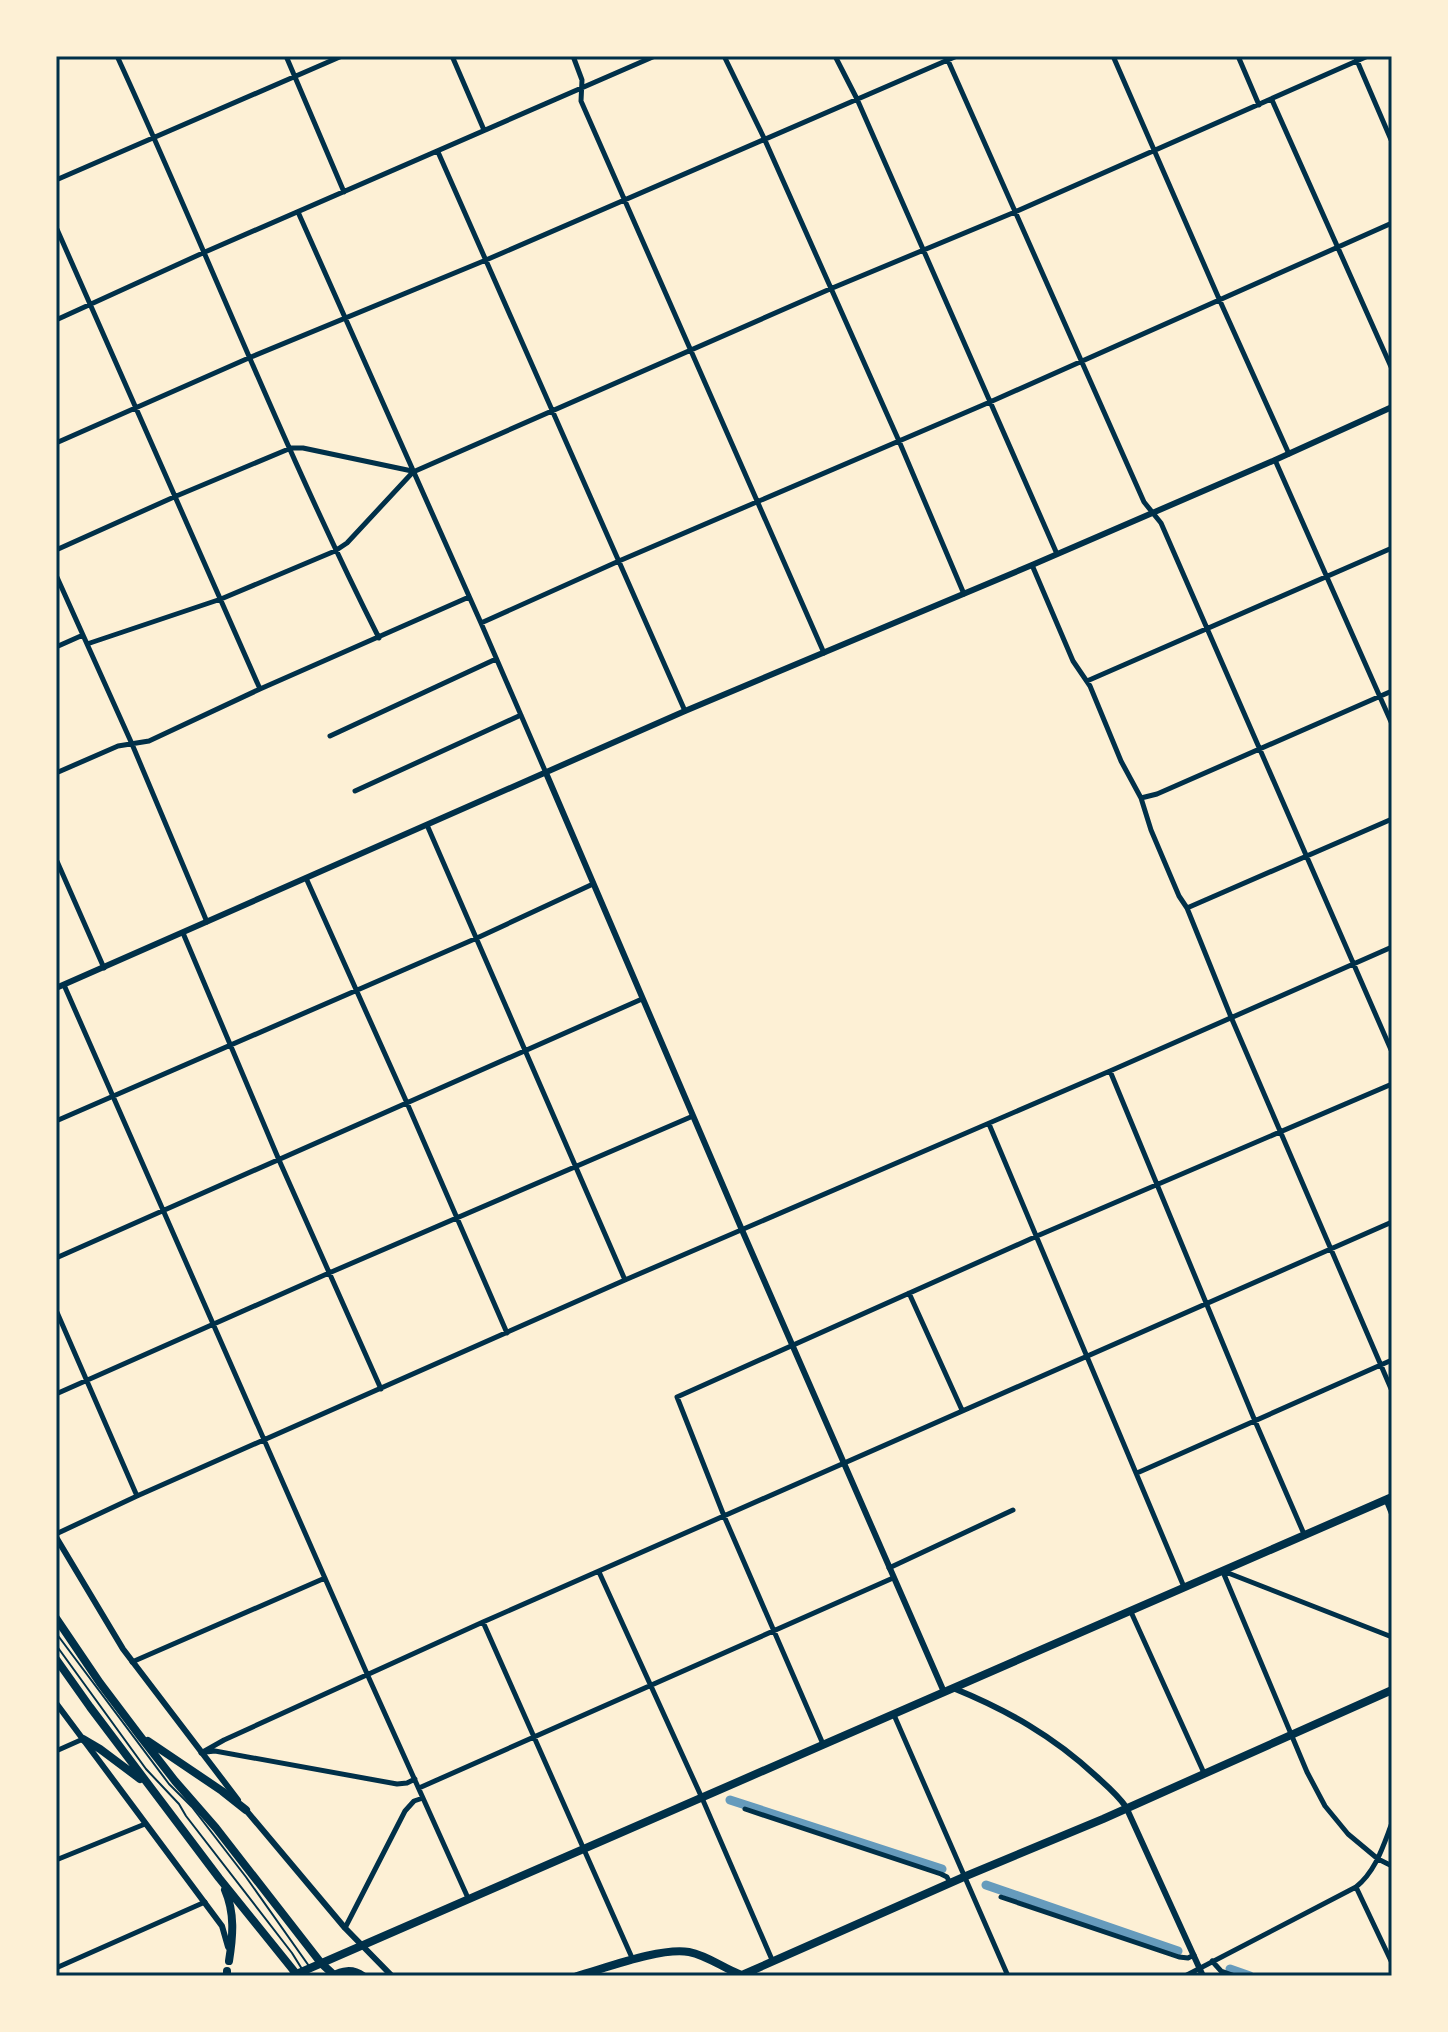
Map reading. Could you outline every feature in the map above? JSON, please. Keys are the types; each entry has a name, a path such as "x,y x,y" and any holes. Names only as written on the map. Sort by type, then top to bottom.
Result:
{"main road":[{"path":"56,1659 219,1878 303,1974 321,1963 1389,1499"},
{"path":"56,1618 140,1736 321,1963 333,1976 353,1971 363,1976"},
{"path":"577,1976 663,1953 688,1952 702,1955 742,1976 1392,1690"},
{"path":"140,1736 246,1810"},
{"path":"83,1739 151,1787"},
{"path":"219,1878 232,1912 227,1971"}],"street":[{"path":"117,56 335,551 379,638"},
{"path":"286,56 344,192"},
{"path":"56,180 342,56"},
{"path":"452,56 484,130"},
{"path":"573,56 580,73 581,101 824,653"},
{"path":"56,320 655,56"},
{"path":"724,56 764,138 964,594"},
{"path":"835,56 857,99 1057,554"},
{"path":"56,443 957,56"},
{"path":"1113,56 1289,454"},
{"path":"1238,56 1259,105"},
{"path":"87,644 221,599 335,551 347,543 413,472 1272,100 1356,58 1368,56"},
{"path":"947,58 1144,502 1161,523 1392,1052"},
{"path":"1356,58 1392,142"},
{"path":"1272,100 1392,369"},
{"path":"438,152 685,711"},
{"path":"298,212 481,623 893,1578 948,1690 1013,1715 1059,1744 1118,1795 1203,1976"},
{"path":"481,623 1392,223"},
{"path":"56,227 260,689"},
{"path":"469,1900 113,1096 60,987 685,711 1032,565 1392,407"},
{"path":"56,550 291,448 413,472"},
{"path":"1275,460 1392,724"},
{"path":"1087,681 1392,548"},
{"path":"1032,565 1073,661 1087,681 1121,761 1141,798 1151,830 1392,1391"},
{"path":"56,575 207,922"},
{"path":"56,773 118,746 149,741 469,597"},
{"path":"56,647 83,635"},
{"path":"330,736 496,659"},
{"path":"1141,798 1157,794 1392,691"},
{"path":"355,791 521,715"},
{"path":"1187,908 1392,819"},
{"path":"427,825 625,1280"},
{"path":"56,859 104,968"},
{"path":"306,878 507,1333"},
{"path":"56,1121 477,938 593,884"},
{"path":"183,933 381,1389"},
{"path":"392,1976 345,1928 201,1753 132,1662 56,1535 264,1439 625,1280 1392,947"},
{"path":"56,1258 642,999"},
{"path":"1110,1071 1304,1534"},
{"path":"824,1745 724,1516 677,1397 1037,1236 1392,1084"},
{"path":"56,1394 693,1116"},
{"path":"989,1124 1184,1587"},
{"path":"201,1753 483,1622 1392,1222"},
{"path":"909,1293 962,1410"},
{"path":"56,1310 137,1496"},
{"path":"1137,1473 1392,1360"},
{"path":"1389,1499 1392,1515"},
{"path":"889,1568 1013,1510"},
{"path":"1222,1571 1392,1637"},
{"path":"1222,1571 1315,1790 1348,1834 1378,1859 1392,1866"},
{"path":"599,1572 773,1962"},
{"path":"132,1662 325,1578"},
{"path":"419,1788 893,1578"},
{"path":"1131,1612 1204,1773"},
{"path":"483,1622 633,1960"},
{"path":"56,1703 222,1926 226,1934 227,1971"},
{"path":"894,1715 1008,1976"},
{"path":"56,1751 83,1739"},
{"path":"201,1753 220,1751 397,1784 415,1779"},
{"path":"345,1928 405,1811 414,1801 423,1798"},
{"path":"745,1809 941,1874 950,1883"},
{"path":"1185,1976 1356,1887 1364,1881 1378,1859 1392,1823"},
{"path":"56,1860 145,1824"},
{"path":"1356,1887 1392,1963"},
{"path":"1001,1897 1179,1957 1194,1955"},
{"path":"56,1968 205,1902"},
{"path":"1212,1961 1221,1971 1235,1976"}],"lane":[{"path":"56,1633 169,1784 192,1807 246,1877 303,1974"},
{"path":"56,1645 146,1769 179,1804 292,1953 303,1974"}],"waterway":[{"path":"730,1800 942,1869"},
{"path":"986,1885 1178,1951"},
{"path":"1230,1969 1250,1976"}]}
